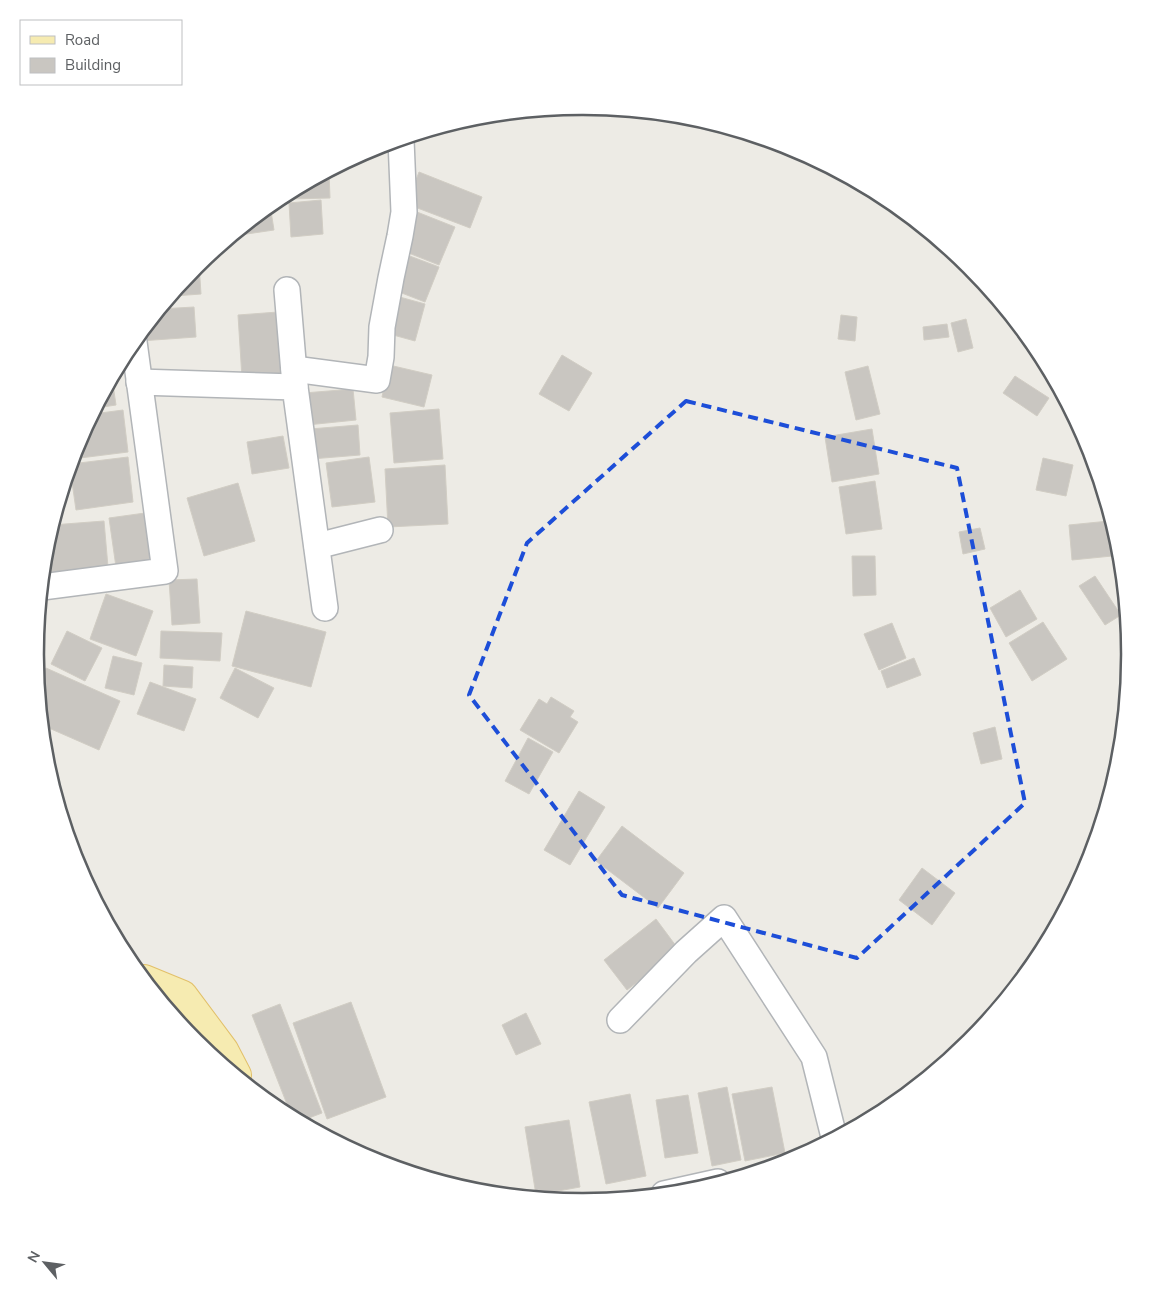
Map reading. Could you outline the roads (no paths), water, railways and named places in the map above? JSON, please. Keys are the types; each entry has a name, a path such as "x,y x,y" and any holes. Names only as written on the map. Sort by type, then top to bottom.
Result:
{"main road":[{"path":"157,985 183,996 224,1050 230,1061"}],"street":[{"path":"139,382 294,378 377,380 382,357 382,328 404,212 401,147"},
{"path":"288,290 294,378 325,608"},
{"path":"48,586 165,571 136,354"},
{"path":"317,546 380,530"},
{"path":"620,1020 686,952 724,918 814,1057 833,1131"}]}
